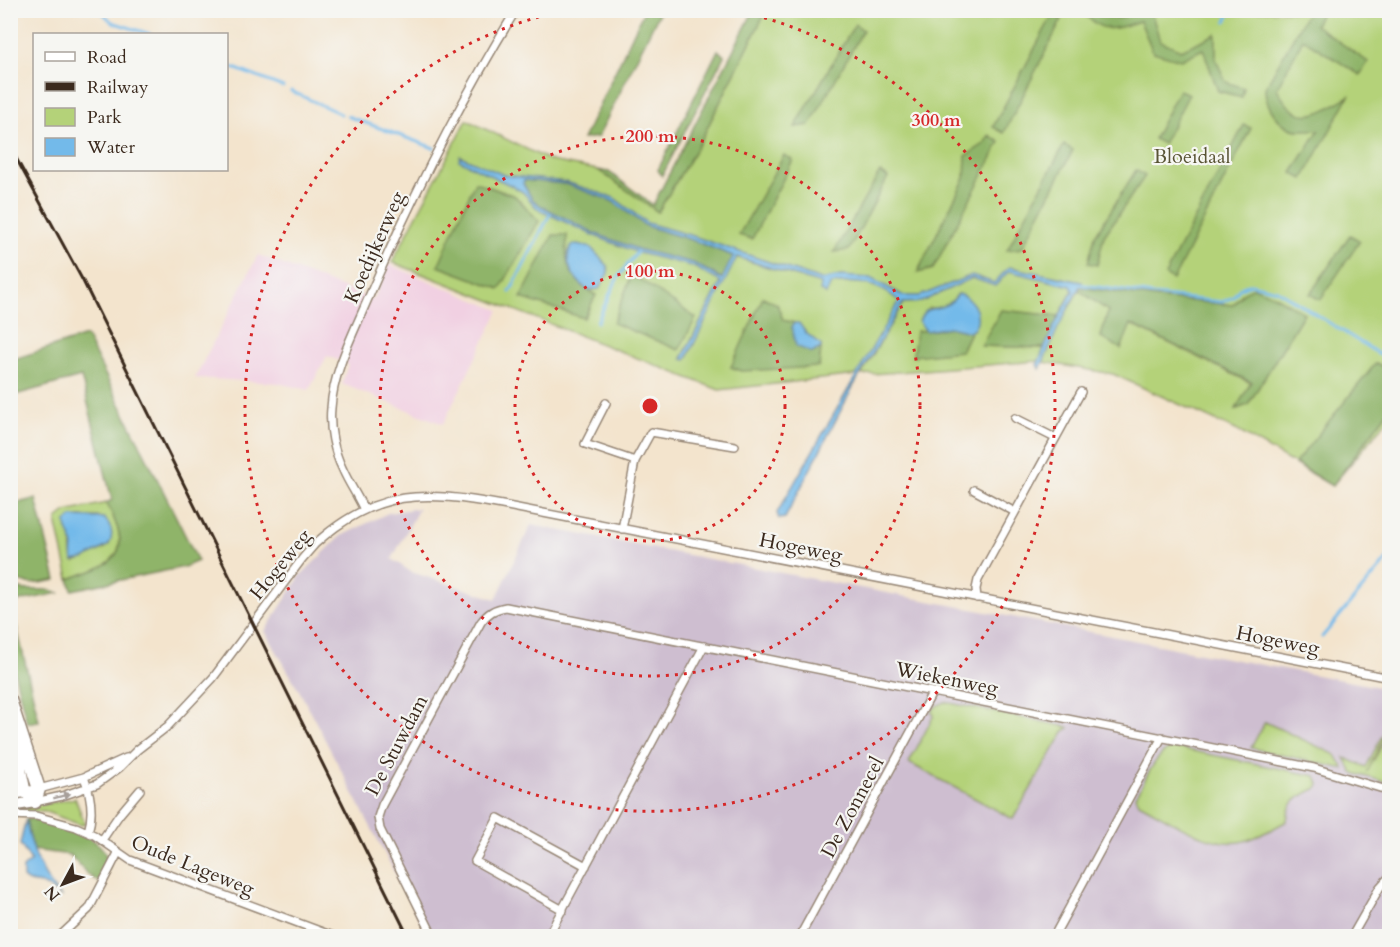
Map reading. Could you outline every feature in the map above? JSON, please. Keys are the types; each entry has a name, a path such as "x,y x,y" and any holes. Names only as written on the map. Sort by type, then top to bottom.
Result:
{"highway":[{"path":"10,700 39,789 35,802 25,792 10,721"}],"main road":[{"path":"10,794 39,789"},
{"path":"10,806 35,802"}],"street":[{"name":"Koedijkerweg","path":"364,510 342,469 332,429 330,407 340,366 413,199 516,10"},
{"path":"977,598 976,585 1081,392"},
{"path":"606,403 585,444 635,461"},
{"path":"1015,418 1055,438"},
{"path":"622,529 635,461 651,432 735,446"},
{"path":"974,490 1015,512"},
{"name":"Hogeweg","path":"35,802 88,788 109,776 186,708 213,678 315,544 331,529 364,510 389,501 435,495 484,502 1389,678"},
{"name":"Wiekenweg","path":"496,609 506,607 932,693 1162,736 1314,768 1389,791"},
{"name":"De Stuwdam","path":"433,936 380,829 378,817 392,786 481,622 488,613 496,609"},
{"path":"548,936 704,646"},
{"name":"De Zonnecel","path":"800,936 932,693"},
{"path":"1054,936 1162,736"},
{"path":"39,789 84,777 128,758"},
{"path":"84,777 88,788 92,821 88,832"},
{"path":"102,840 140,790"},
{"name":"Oude Lageweg","path":"10,815 36,816 88,832 130,860 333,936"},
{"path":"563,910 475,861 498,818 586,866"},
{"path":"60,936 89,909 118,853"},
{"path":"1352,936 1380,887 1389,876"}],"shaded area":[{"path":"258,255 374,300 388,264 499,310 443,424 342,384 348,364 327,356 309,390 277,383 195,378"},
{"path":"419,508 392,559 411,572 496,599 531,525 1389,689 1389,936 428,936 300,692 265,631 301,575 341,536 388,513"}],"green space":[{"path":"754,10 766,11 700,142 658,212 598,170 609,172 653,205"},
{"path":"644,11 660,11 598,137 583,139"},
{"name":"Bloeidaal","path":"766,11 1389,11 1389,370 1376,363 1332,486 1238,431 1113,374 1043,362 1058,327 1079,290 1108,311 1101,337 1120,348 1130,324 1251,383 1237,409 1248,405 1304,313 1244,292 1233,305 1157,298 1080,287 1082,282 1009,267 994,283 972,275 920,296 904,296 884,285 841,276 821,280 693,236 647,223 614,198 566,182 504,176 461,156 523,192 542,211 595,236 639,253 692,266 721,282 682,358 686,360 736,257 821,284 826,294 831,284 851,282 876,286 900,301 857,375 719,390 392,262 467,120 551,161 598,170 658,212 700,142","holes":["577,244 590,247 609,268 599,289 587,290","777,304 783,320 799,324 821,345 819,367 731,367"]},
{"path":"1082,11 1096,11 1098,15 1120,18 1136,11 1151,11 1160,41 1181,50 1216,34 1216,60 1226,82 1244,88 1242,97 1218,91 1203,49 1181,60 1153,52 1140,21 1122,27 1102,27 1089,19"},
{"path":"1308,11 1322,11 1315,25 1368,62 1360,75 1303,39 1277,88 1292,110 1309,115 1328,108 1349,96 1303,179 1292,173 1319,130 1296,130 1285,125 1275,116 1269,106 1265,88"},
{"path":"1053,14 1062,19 1004,133 993,127"},
{"path":"855,24 863,30 810,125 795,127"},
{"path":"718,50 724,56 662,176 658,170"},
{"path":"1179,90 1189,94 1163,144 1154,139"},
{"path":"1244,125 1251,128 1173,280 1165,275"},
{"path":"989,135 1000,142 933,269 917,273 965,178 966,156 984,144"},
{"path":"1064,145 1073,150 1022,248 1007,250"},
{"path":"784,155 793,160 752,239 739,235"},
{"path":"1136,170 1145,176 1104,236 1097,265 1088,263 1095,236"},
{"path":"880,172 888,177 849,250 834,252"},
{"path":"524,180 566,184 612,201 646,226 734,256 723,279 693,263 640,250 596,234 541,206 532,199 523,183"},
{"path":"475,182 515,196 539,221 500,289 438,266"},
{"path":"553,235 567,235 567,257 570,269 587,290 596,295 584,318 521,298"},
{"path":"1350,235 1360,241 1320,300 1310,294"},
{"path":"1009,271 1071,286 1073,290 1059,316 1001,311 982,346 1045,348 1039,361 861,375 903,303 921,302 972,278 995,286","holes":["958,294 974,329 970,332 961,351 916,332 926,331 929,308 946,305"]},
{"path":"632,274 696,318 679,350 613,323"},
{"path":"1080,287 1157,298 1233,305 1244,292 1254,287 1304,313 1248,405 1236,409 1251,382 1131,324 1121,349 1101,337 1108,311 1079,290"},
{"path":"763,297 777,304 783,320 794,323 792,328 812,353 821,348 819,367 741,371 731,367"},
{"path":"1001,310 1059,316 1045,348 981,346"},
{"path":"949,327 970,332 961,351 913,356 916,331"},
{"path":"86,336 198,561 184,567 72,590 69,579 109,562 116,555 120,537 111,510 106,503 112,500 83,384 81,377 11,396 11,360"},
{"path":"1376,363 1389,370 1389,410 1332,486 1295,463"},
{"path":"1389,410 1389,418 1332,486"},
{"path":"36,499 56,580 27,583 11,576 11,504"},
{"path":"106,503 113,516 119,537 119,547 109,562 69,579 57,525 57,519 66,512","holes":["79,517 100,517 105,548 75,562 72,545"]},
{"path":"10,585 22,589 59,593 11,603 39,721 27,723 11,659"},
{"path":"945,702 1069,728 1065,730 1013,819 909,763 934,715 931,712 936,706"},
{"path":"1265,722 1336,755 1344,769 1251,748"},
{"path":"1389,722 1367,772 1389,733 1389,783 1353,773 1345,758 1366,767"},
{"path":"1173,747 1316,776 1319,784 1317,788 1292,804 1287,821 1282,824 1244,841 1231,843 1218,841 1190,831 1139,803 1136,796 1151,768 1166,750"},
{"path":"75,798 85,824 81,825 46,812 11,810"},
{"path":"26,819 70,829 100,846 106,855 109,867 99,882 87,874 70,855 33,850"}],"water":[{"path":"460,156 504,175 566,182 614,198 647,223 693,236 821,280 841,276 870,278 904,296 920,296 972,275 994,283 1009,267 1082,282 1040,369 1037,365 1073,291 1071,286 1009,271 995,286 972,278 921,302 903,303 854,385 785,518 779,519 777,513 899,301 883,290 867,284 850,282 831,284 826,294 820,291 821,284 737,257 686,360 682,359 721,282 692,266 639,253 595,236 542,211 523,192 459,160","holes":["524,180 566,184 612,201 646,226 733,256 722,279 693,263 640,250 596,234 541,206 532,199 523,184"]},
{"path":"577,244 590,247 608,266 608,273 599,289 587,290 571,270 569,253 571,246"},
{"path":"958,294 969,300 976,310 977,322 970,332 949,327 926,331 919,322 922,315 930,309 946,305"},
{"path":"794,323 799,323 806,333 821,345 821,348 812,353 796,346 792,328"},
{"path":"72,517 104,518 111,531 109,545 84,559 73,561 73,543 66,525"},
{"path":"26,819 38,862 48,881 62,898 47,886 29,882 23,878 23,868 31,861 20,844"}],"waterway":[{"path":"100,10 112,22 147,33"},
{"path":"1226,21 1232,10"},
{"path":"228,66 283,87"},
{"path":"291,91 341,114"},
{"path":"347,116 434,148"},
{"path":"510,292 550,214"},
{"path":"597,322 617,279 637,252"},
{"path":"1077,284 1222,302 1233,297 1240,288 1251,284 1277,290 1390,361"},
{"path":"1322,637 1390,556"}],"railway":[{"path":"10,147 83,281 408,936"}]}
